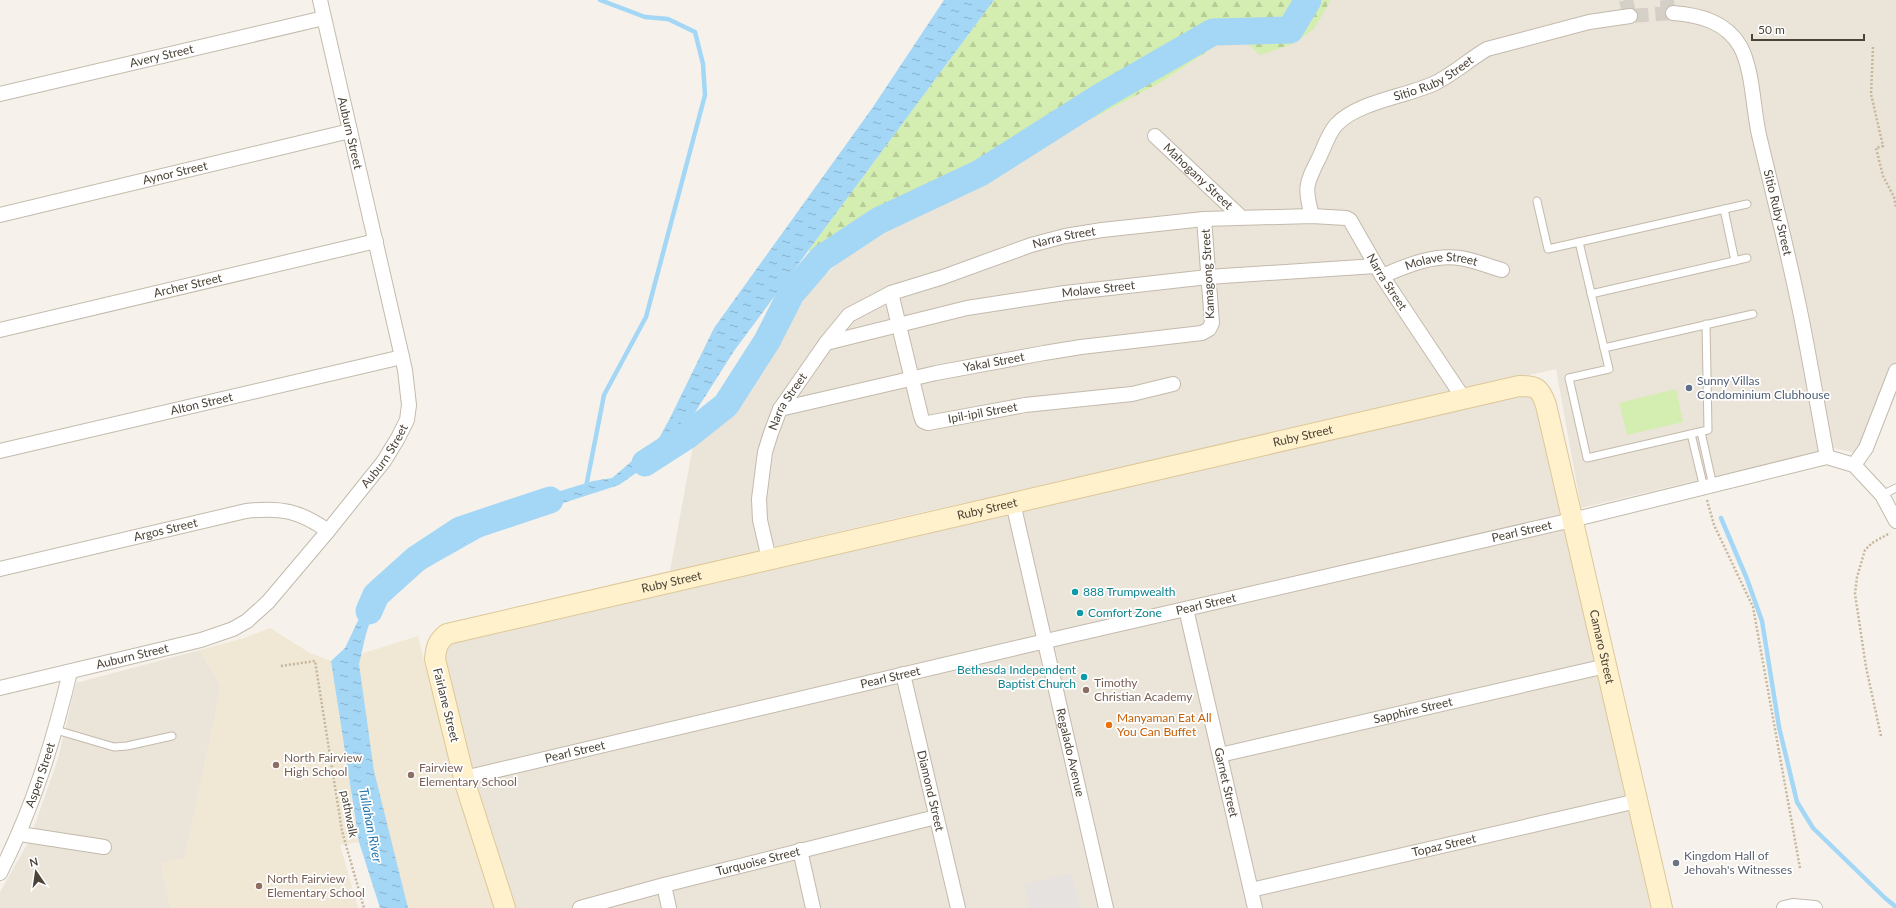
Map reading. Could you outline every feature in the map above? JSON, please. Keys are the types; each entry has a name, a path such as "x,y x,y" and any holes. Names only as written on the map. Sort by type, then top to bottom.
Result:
{"street":[{"name":"Auburn Street","path":"0,688 201,640 233,629 247,621 268,602 328,531 384,461 407,420 409,405 408,388 402,357 320,0"},
{"name":"Sitio Ruby Street","path":"1673,13 1702,18 1719,25 1730,33 1740,46 1746,60 1755,115 1800,311 1827,457"},
{"name":"Sitio Ruby Street","path":"1312,216 1307,194 1308,179 1334,127 1354,110 1434,84 1454,73 1487,49 1590,22 1630,16"},
{"name":"Avery Street","path":"0,94 324,18"},
{"name":"Aynor Street","path":"0,215 350,131"},
{"name":"Mahogany Street","path":"1155,136 1241,217"},
{"name":"Narra Street","path":"769,559 760,520 759,499 765,452 780,409 826,343 850,315 890,293 943,277 1031,245 1065,236 1102,230 1204,219 1312,216 1342,217 1350,220 1379,271 1464,399"},
{"name":"Kamagong Street","path":"1204,219 1212,323 1209,329"},
{"name":"Archer Street","path":"0,330 376,242"},
{"name":"Molave Street","path":"826,343 986,304 1066,293 1208,277 1379,271 1443,257 1461,258 1502,270"},
{"name":"Ipil-ipil Street","path":"890,293 921,416 923,421 928,423 1025,405 1132,394 1173,384"},
{"name":"Yakal Street","path":"780,409 912,378 1044,353 1081,347 1202,333 1209,329"},
{"name":"Alton Street","path":"0,451 402,357"},
{"path":"1854,465 1866,448 1896,371"},
{"name":"Ruby Street","path":"440,640 457,631 1519,386 1536,387"},
{"name":"Camaro Street","path":"1536,387 1542,395 1546,405 1662,908"},
{"path":"1827,457 1854,465 1882,495 1896,522"},
{"name":"Pearl Street","path":"464,778 903,674 1572,520 1827,457"},
{"name":"Regalado Avenue","path":"1013,503 1106,908"},
{"name":"Argos Street","path":"0,569 246,511 262,509 280,509 297,513 314,521 328,531"},
{"name":"Garnet Street","path":"1186,609 1255,908"},
{"name":"Fairlane Street","path":"440,640 436,648 435,659 464,778 505,908"},
{"name":"Sapphire Street","path":"1220,755 1606,666"},
{"name":"Aspen Street","path":"0,873 20,834 56,730 70,672"},
{"name":"Diamond Street","path":"903,674 958,908"},
{"name":"Topaz Street","path":"1251,890 1637,801"},
{"name":"Turquoise Street","path":"580,908 800,850 936,817"},
{"path":"20,834 104,846"},
{"path":"800,850 813,908"},
{"path":"664,885 670,908"},
{"path":"1784,908 1793,906 1815,908"}],"lane":[{"path":"1537,201 1548,250 1747,204"},
{"path":"1724,209 1735,261"},
{"path":"1579,242 1609,369 1569,378 1587,458 1708,430 1706,324"},
{"path":"1591,294 1747,258"},
{"path":"1604,348 1753,314"},
{"path":"1701,432 1708,487"},
{"path":"1691,434 1708,487"},
{"path":"1882,495 1896,488"},
{"path":"56,730 114,747 128,746 172,736"}],"path":[{"path":"1873,47 1871,94 1883,146 1876,148 1883,176 1894,197 1896,207"},
{"path":"1708,487 1714,525 1753,607 1800,868"},
{"path":"1881,736 1866,667 1855,594 1857,576 1865,550 1872,543 1896,530"},
{"name":"pathwalk","path":"281,666 315,661 342,831 364,908"}],"shaded area":[{"path":"1331,0 1896,0 1896,395 1870,456 1833,448 1581,508 1556,369 923,512 670,571 694,440 724,419 811,289 849,252 1061,129 1099,115 1160,83 1235,33 1329,3"},
{"path":"1540,380 1651,908 516,908 468,763 433,640"},
{"name":"North Fairview High School","path":"270,628 310,653 331,661 359,842 340,845 358,908 171,908 161,863 185,858 221,687 200,650 244,638"},
{"name":"Fairview Elementary School","path":"418,636 455,784 494,908 402,908 366,767 351,657"},
{"path":"200,650 221,687 185,858 161,864 171,908 0,908 0,892 29,841 58,759 76,683"},
{"path":"1071,873 1080,908 1030,908 1024,884"}],"green space":[{"path":"994,0 1331,0 1314,29 1293,44 1260,55 1235,33 1160,83 1099,115 1061,129 849,252 808,251"},
{"path":"1676,389 1683,422 1627,435 1619,403"}],"water":[{"path":"944,0 994,0 734,351 673,447 619,485 551,507 533,508 425,569 377,600 366,634 359,664 374,771 408,908 380,908 359,842 331,661 345,648 371,593 547,495 593,481 612,478 659,438 714,328 873,107"}],"waterway":[{"path":"586,487 604,395 646,317 705,95 703,64 695,32 668,19 645,17 600,0"},
{"path":"645,463 687,436 726,405 767,341 791,294 822,258 878,221 980,173 1100,97 1213,32 1290,30 1308,0"},
{"name":"Tullahan River","path":"369,611 376,595 416,559 460,530 550,500"},
{"path":"1721,518 1747,579 1762,621 1779,727 1797,802 1813,828 1896,907"}],"tunnel":[{"path":"1626,0 1630,16 1673,13"},
{"path":"1667,0 1668,13"}],"place":[{"name":"Sunny Villas Condominium Clubhouse","path":"1689,388"},
{"name":"888 Trumpwealth","path":"1075,592"},
{"name":"Comfort Zone","path":"1080,613"},
{"name":"Bethesda Independent Baptist Church","path":"1084,677"},
{"name":"Timothy Christian Academy","path":"1086,690"},
{"name":"Manyaman Eat All You Can Buffet","path":"1109,725"},
{"name":"North Fairview High School","path":"276,765"},
{"name":"Fairview Elementary School","path":"411,775"},
{"name":"Kingdom Hall of Jehovah's Witnesses","path":"1676,863"},
{"name":"North Fairview Elementary School","path":"259,886"}]}
